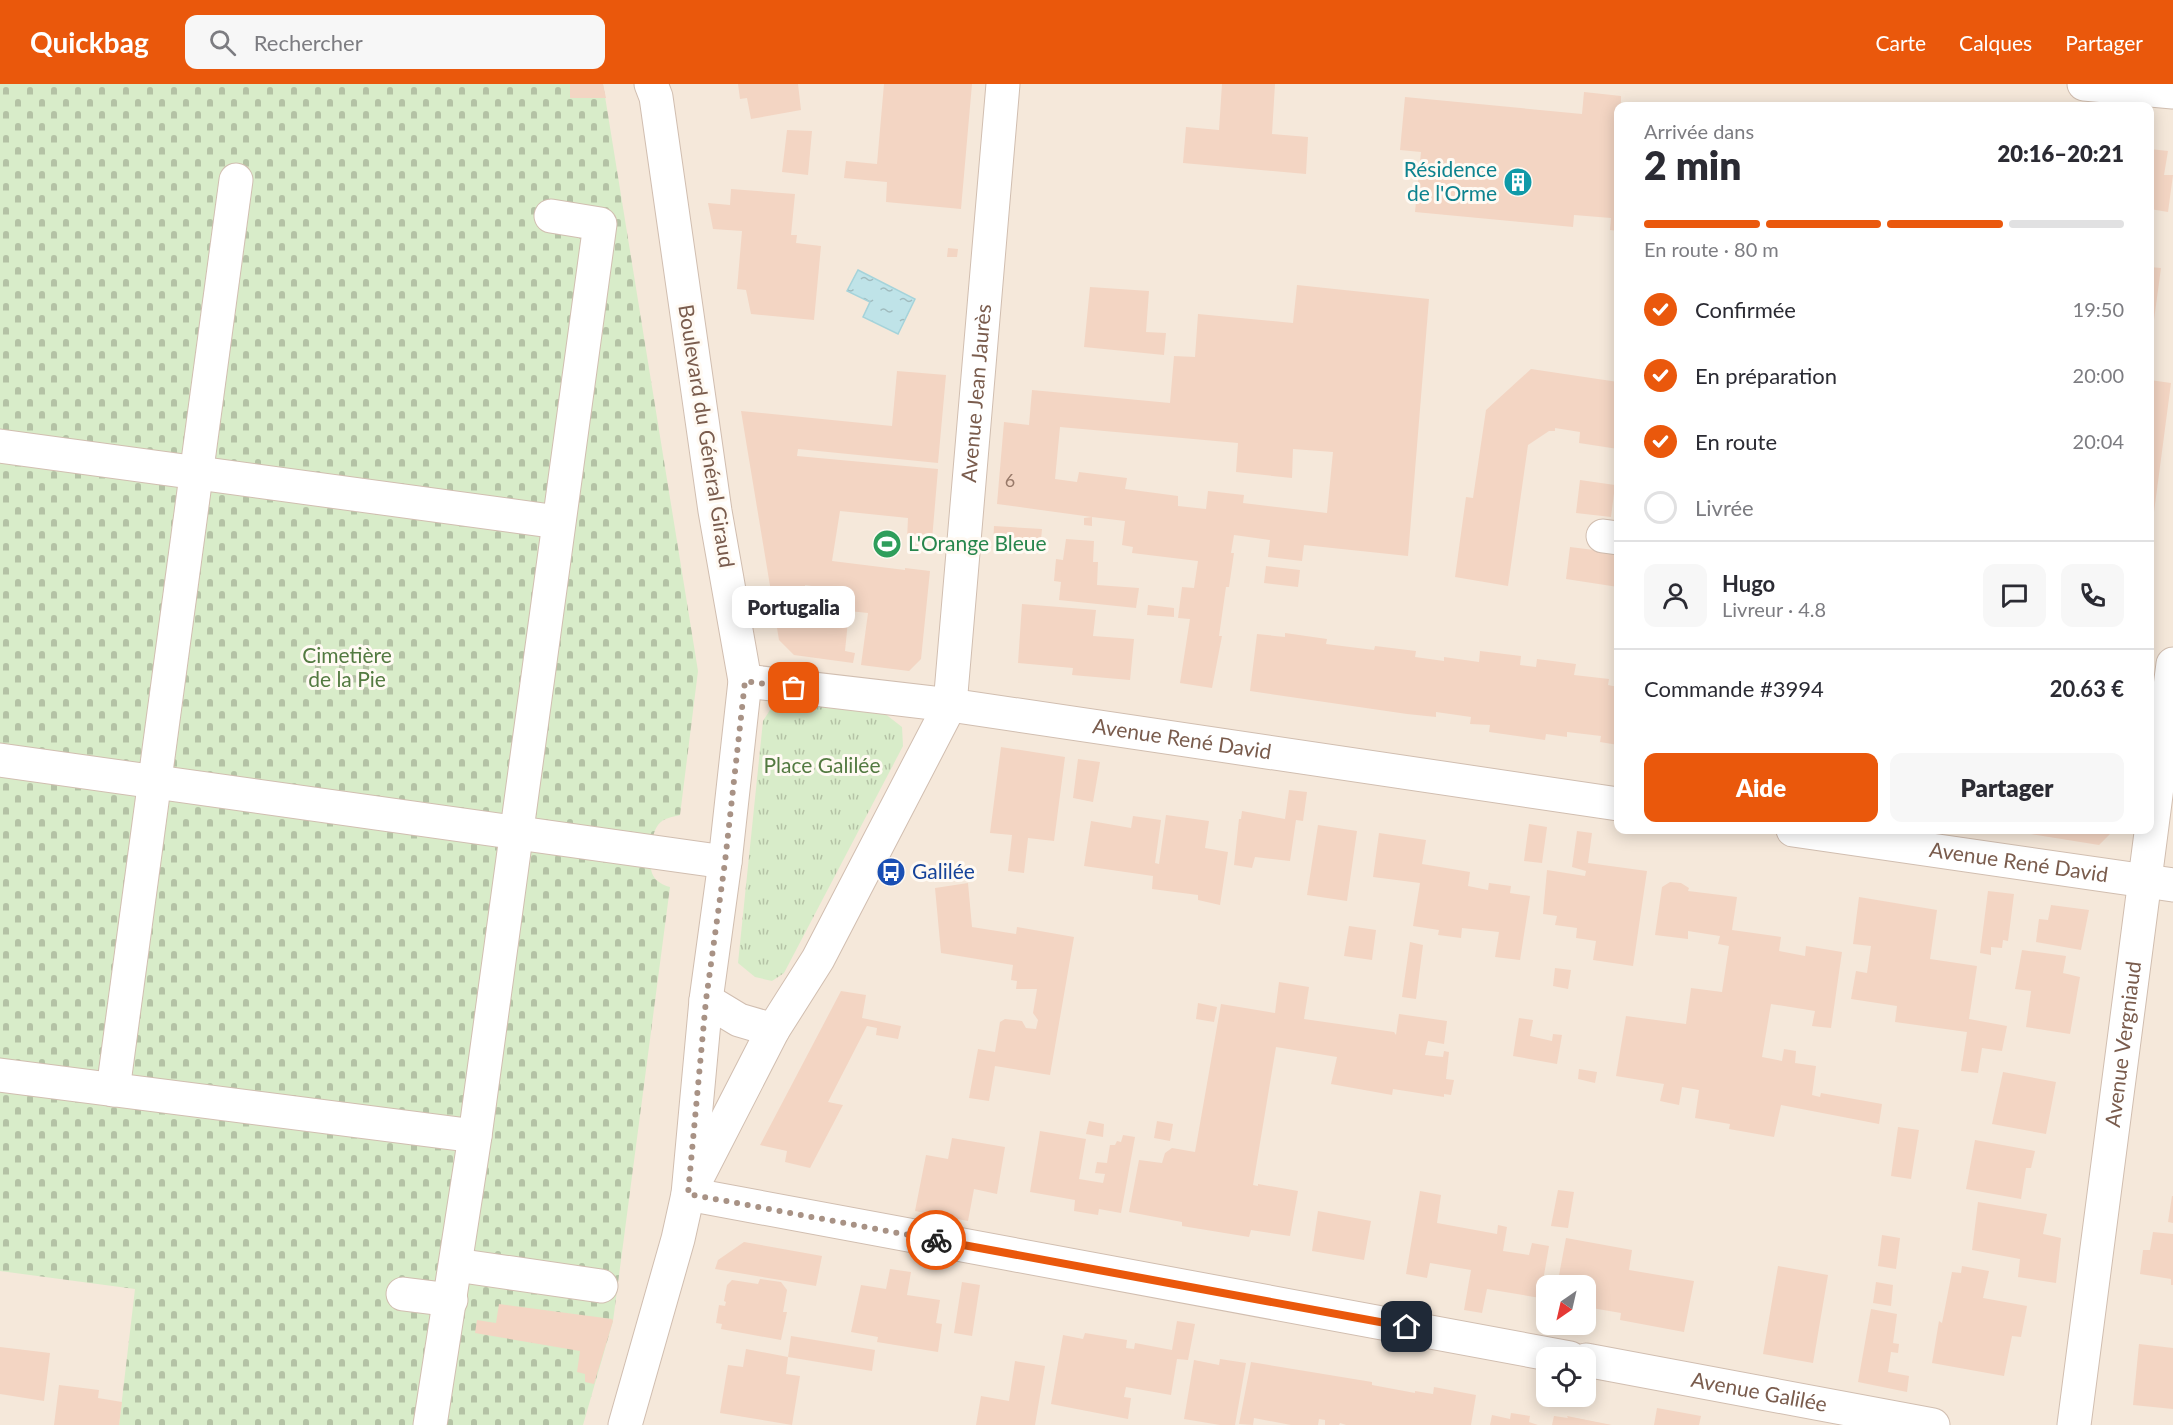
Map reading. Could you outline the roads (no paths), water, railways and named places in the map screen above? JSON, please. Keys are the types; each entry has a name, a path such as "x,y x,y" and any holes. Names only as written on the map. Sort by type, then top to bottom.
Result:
{"street":[{"name":"Boulevard du Général Giraud","path":"625,1425 678,1239 688,1194 706,1000 725,862 745,681 715,512 657,109 651,84"},
{"name":"Avenue Jean Jaurès","path":"950,705 1004,84"},
{"path":"2084,84 2173,92"},
{"path":"112,1090 236,180"},
{"path":"430,1425 475,1136 600,224 551,216"},
{"path":"0,446 558,522"},
{"name":"Avenue Vergniaud","path":"2074,1425 2159,883 2173,664"},
{"name":"Avenue René David","path":"745,681 950,705 1614,803"},
{"path":"950,705 818,958 773,1030 688,1194 1536,1352"},
{"path":"0,760 725,862"},
{"name":"Avenue René David","path":"1821,834 2159,883"},
{"path":"706,1000 739,1020 773,1030"},
{"path":"0,1075 475,1136"},
{"path":"456,1265 601,1286"},
{"path":"403,1294 451,1299"},
{"name":"Avenue Galilée","path":"1596,1362 1933,1425"}],"water":[{"path":"858,270 915,299 898,334 863,317 870,302 847,291"}],"place":[{"name":"Résidence de l'Orme","path":"1518,182"},
{"name":"L'Orange Bleue","path":"887,544"},
{"name":"Portugalia","path":"794,688"},
{"name":"Galilée","path":"891,872"}],"park label":[{"name":"Cimetière de la Pie","path":"347,668"},
{"name":"Place Galilée","path":"822,766"}]}
